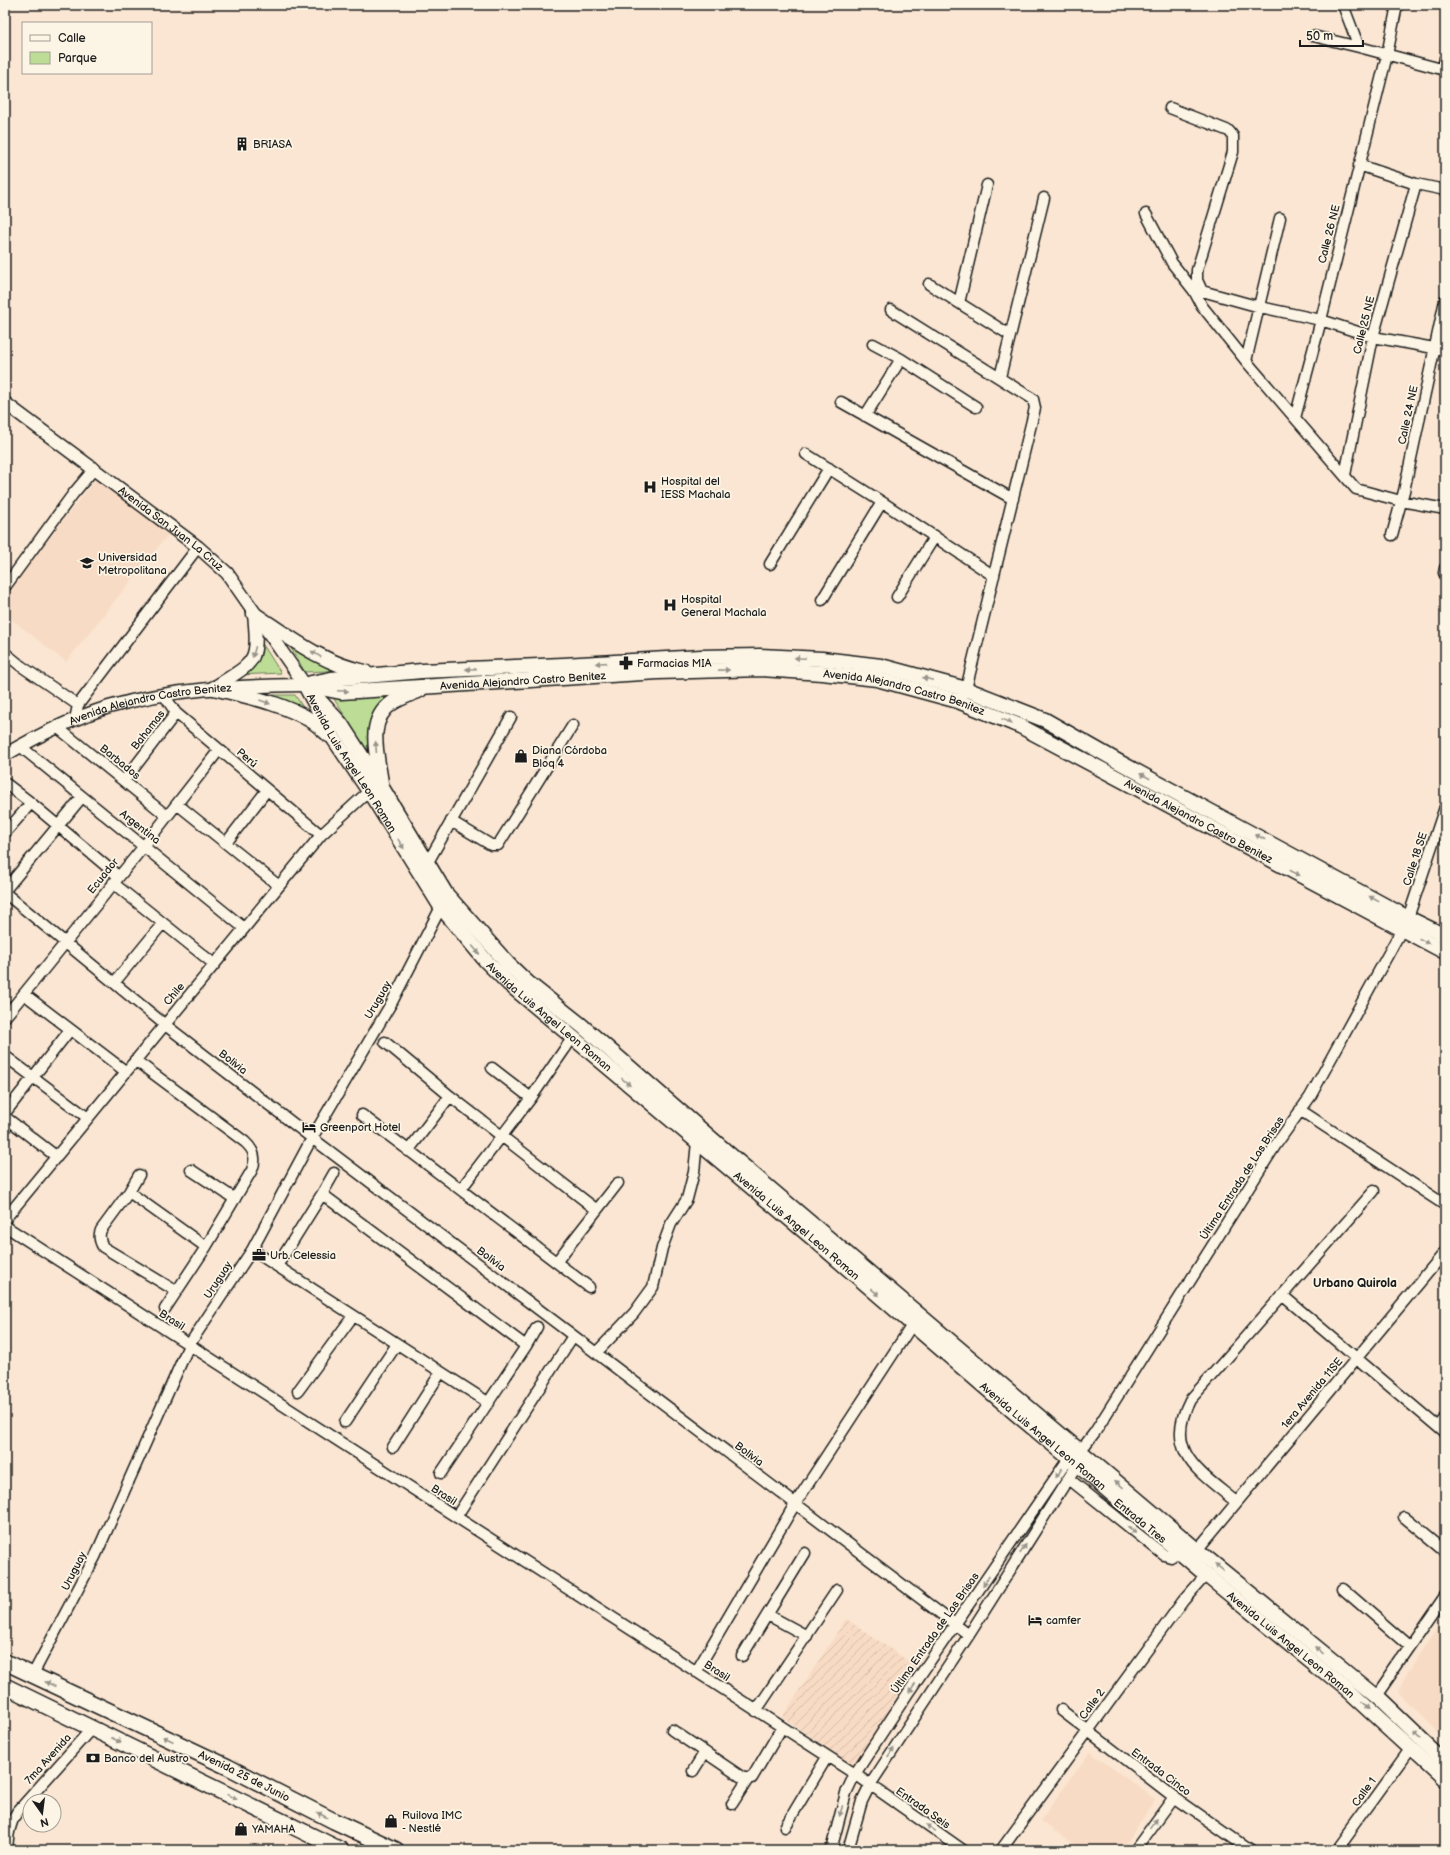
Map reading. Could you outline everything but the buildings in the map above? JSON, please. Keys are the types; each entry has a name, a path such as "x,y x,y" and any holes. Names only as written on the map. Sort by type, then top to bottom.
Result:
{"main road":[{"path":"254,614 324,658 343,667 379,675"},
{"name":"Avenida Alejandro Castro Benitez","path":"305,685 331,679 379,675 701,657 760,656 822,659 881,666 966,689 1045,720 1405,924 1445,952"},
{"name":"Avenida Alejandro Castro Benitez","path":"305,685 342,692 658,672 761,669 822,673 876,679 958,701 1020,726 1405,924 1445,936"},
{"name":"Avenida Luis Angel Leon Roman","path":"305,685 334,739 375,788 428,862 446,894 508,964 528,983 581,1026 688,1118 712,1155 817,1242 912,1325 1078,1454 1376,1696 1445,1762"},
{"name":"Avenida Luis Angel Leon Roman","path":"305,685 341,724 441,907 486,962 650,1103 762,1181 1078,1454 1206,1575 1358,1700 1445,1780"},
{"path":"375,788 375,728 381,713 392,703 426,687"},
{"path":"214,688 254,698 291,711 312,721 334,739"},
{"path":"650,1103 664,1108 685,1125 690,1122 688,1118"},
{"path":"712,1155 711,1150 717,1149 745,1172 762,1181"},
{"name":"Avenida 25 de Junio","path":"5,1662 228,1767 334,1821 396,1850"},
{"path":"5,1686 334,1849 336,1838 340,1835 345,1835 386,1850"}],"street":[{"path":"1343,5 1359,48"},
{"name":"Calle 26 NE","path":"1295,418 1387,55 1397,5"},
{"path":"1312,36 1444,69 1445,58"},
{"path":"1170,108 1228,131 1233,136 1233,152 1197,270 1197,280 1202,291 1260,307 1321,320 1373,337 1445,350"},
{"path":"1359,165 1416,184 1445,190"},
{"name":"Calle 25 NE","path":"1345,475 1373,337 1416,184"},
{"path":"959,303 987,185"},
{"path":"1000,377 1044,198"},
{"path":"1146,214 1172,263 1194,291 1202,306 1246,361 1356,489 1401,501 1445,509"},
{"path":"1246,361 1280,218"},
{"path":"929,284 1010,335"},
{"name":"Calle 24 NE","path":"1392,535 1404,491 1445,300"},
{"path":"891,310 1033,398 1035,408 966,689 958,701"},
{"path":"873,344 901,359 976,407"},
{"path":"864,416 901,359"},
{"path":"841,402 1013,499"},
{"name":"Avenida San Juan La Cruz","path":"5,403 198,547 227,573 254,614 305,685"},
{"path":"806,454 935,536 994,576"},
{"path":"770,564 829,468"},
{"path":"5,587 72,494 94,469"},
{"path":"822,600 882,502"},
{"path":"897,597 935,536"},
{"path":"76,720 78,705 198,547"},
{"path":"214,688 246,667 251,662 256,652 257,639 254,614"},
{"path":"5,653 21,666 78,705"},
{"name":"Avenida Alejandro Castro Benitez","path":"5,756 20,746 57,727 109,707 164,694 214,688 305,685"},
{"name":"Perú","path":"164,694 176,713 321,835"},
{"name":"Bahamas","path":"124,781 176,713"},
{"path":"428,862 510,717"},
{"path":"451,821 491,845 498,845 573,725"},
{"name":"Barbados","path":"57,727 167,816"},
{"name":"Argentina","path":"20,746 244,928"},
{"name":"Ecuador","path":"7,1011 24,994 115,879 144,846 219,750"},
{"path":"5,783 31,802 58,826 162,923 214,964"},
{"name":"Chile","path":"5,1219 57,1157 125,1071 136,1060 164,1024 321,835 375,788"},
{"path":"226,844 267,790"},
{"path":"5,892 82,797"},
{"path":"5,833 31,802"},
{"path":"176,804 279,886"},
{"name":"Calle 18 SE","path":"1405,924 1445,807"},
{"name":"Bolivia","path":"5,892 164,1024 312,1138 968,1635"},
{"name":"Uruguay","path":"32,1676 95,1557 189,1345 252,1250 312,1138 392,1002 441,907"},
{"path":"114,983 162,923"},
{"name":"Última Entrada de Las Brisas","path":"831,1850 846,1793 855,1774 955,1626 1095,1432 1275,1146 1310,1097 1405,924"},
{"path":"24,994 125,1071"},
{"path":"5,1113 70,1030"},
{"path":"461,1189 500,1136 531,1098 573,1037"},
{"path":"385,1042 500,1136 597,1210"},
{"path":"5,1056 88,1118"},
{"path":"136,1060 251,1147 255,1154 255,1163 235,1198 206,1247 165,1309"},
{"path":"492,1068 531,1098"},
{"path":"408,1151 450,1096"},
{"path":"1300,1110 1445,1205"},
{"path":"362,1115 408,1151 557,1261 589,1287"},
{"path":"5,1117 57,1157"},
{"path":"596,1353 634,1314 653,1287 662,1248 671,1224 687,1199 701,1138"},
{"path":"191,1170 235,1198"},
{"path":"277,1266 334,1173"},
{"path":"139,1175 129,1192 101,1230 99,1234 101,1243 103,1247 176,1292"},
{"path":"557,1261 618,1184"},
{"path":"1236,1502 1193,1466 1184,1451 1180,1433 1182,1415 1190,1400 1374,1190"},
{"path":"129,1192 206,1247"},
{"path":"322,1194 526,1346"},
{"name":"Brasil","path":"5,1226 828,1756 870,1785"},
{"path":"252,1250 489,1403"},
{"name":"1era Avenida 11SE","path":"1197,1550 1445,1252"},
{"path":"1282,1295 1441,1430 1445,1418"},
{"path":"298,1391 353,1316"},
{"path":"696,1672 795,1504 912,1325"},
{"path":"441,1473 489,1403 537,1327"},
{"path":"456,1517 573,1336"},
{"path":"345,1422 397,1344"},
{"path":"393,1447 441,1372"},
{"name":"Última Entrada de Las Brisas","path":"848,1850 862,1800 870,1785 1069,1479 1078,1454"},
{"name":"Entrada Tres","path":"1069,1479 1164,1555 1171,1557 1179,1551"},
{"path":"1404,1517 1445,1550"},
{"path":"742,1656 805,1553"},
{"name":"Calle 2","path":"1001,1850 1183,1601 1206,1575"},
{"path":"1343,1589 1410,1647"},
{"path":"756,1711 837,1590"},
{"path":"1376,1696 1445,1596"},
{"path":"768,1615 807,1636"},
{"name":"Entrada Cinco","path":"1060,1710 1174,1797 1250,1850"},
{"path":"732,1804 748,1779 752,1778 782,1727"},
{"name":"7ma Avenida","path":"7,1850 10,1823 17,1812 92,1728"},
{"path":"672,1730 743,1778 748,1779"},
{"name":"Calle 1","path":"1337,1850 1411,1748"},
{"path":"693,1771 705,1752"},
{"path":"785,1827 828,1756"},
{"name":"Entrada Seis","path":"870,1785 963,1850"},
{"path":"1135,1850 1174,1797"}],"shaded area":[{"name":"Universidad Metropolitana","path":"98,476 170,532 66,662 5,614 5,594"},
{"path":"1445,1616 1445,1739 1397,1691"},
{"path":"846,1619 920,1669 855,1767 782,1717"},
{"path":"1090,1752 1155,1799 1122,1850 1083,1850 1040,1821"}],"green space":[{"path":"285,638 346,670 305,672"},
{"path":"260,640 281,673 239,675 257,662 260,653"},
{"path":"403,692 389,702 373,759 332,696"},
{"path":"260,695 295,695 306,712"}],"place":[{"name":"BRIASA","path":"242,144"},
{"name":"Hospital del IESS Machala","path":"650,487"},
{"name":"Universidad Metropolitana","path":"87,563"},
{"name":"Hospital General Machala","path":"670,605"},
{"name":"Farmacias MIA","path":"626,663"},
{"name":"Diana Córdoba Bloq 4","path":"521,756"},
{"name":"Greenport Hotel","path":"309,1127"},
{"name":"Urb. Celessia","path":"259,1255"},
{"name":"camfer","path":"1035,1620"},
{"name":"Banco del Austro","path":"93,1758"},
{"name":"Ruilova IMC - Nestlé","path":"391,1821"},
{"name":"YAMAHA","path":"241,1829"}],"district":[{"name":"Urbano Quirola","path":"1355,1283"}]}
